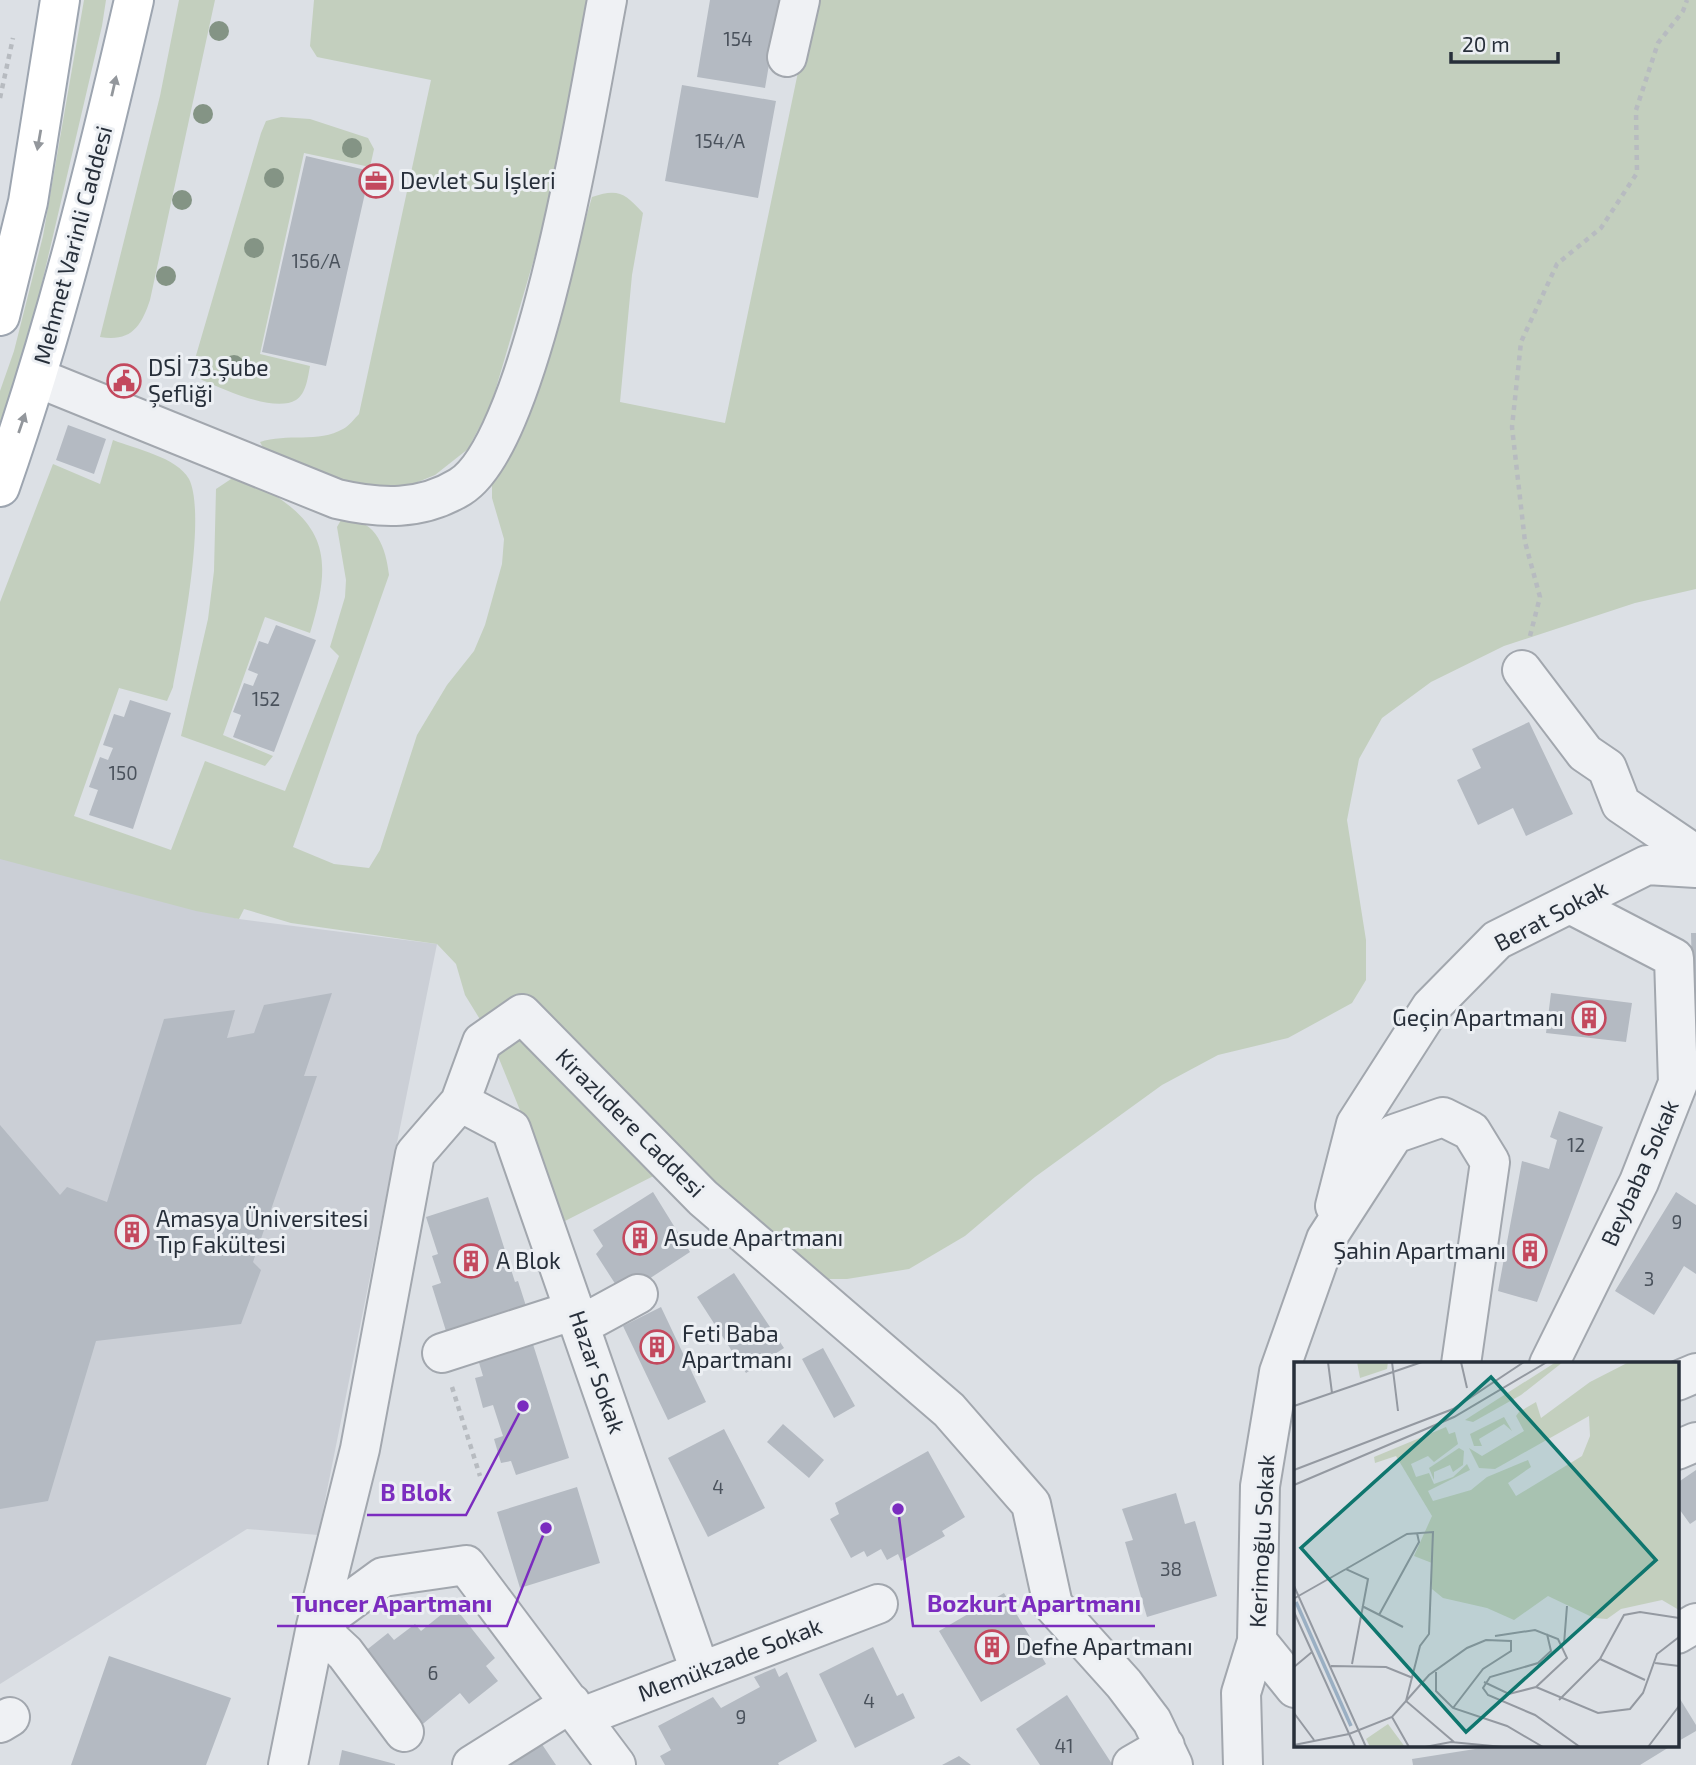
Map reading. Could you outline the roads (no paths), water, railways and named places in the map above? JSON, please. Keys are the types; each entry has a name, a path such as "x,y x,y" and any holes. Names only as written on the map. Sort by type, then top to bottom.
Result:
{"main road":[{"path":"0,316 28,202 60,0"},
{"name":"Mehmet Varinli Caddesi","path":"0,488 38,378 88,202 134,0"}],"street":[{"path":"38,378 337,499 371,507 402,508 430,501 462,486 486,457 508,417 526,364 563,228 607,0"},
{"path":"787,57 800,0"},
{"path":"1522,670 1586,753 1607,768 1621,804 1696,855"},
{"name":"Berat Sokak","path":"1326,1239 1356,1124 1431,1007 1497,940 1573,905 1647,865 1696,868"},
{"name":"Beybaba Sokak","path":"1550,1362 1639,1182 1678,1083 1674,958 1573,905"},
{"name":"Kirazlıdere Caddesi","path":"288,1765 316,1626 360,1449 415,1154 460,1102 482,1042 522,1014 703,1198 949,1410 1031,1504 1053,1605 1124,1684 1152,1721 1169,1755"},
{"name":"Hazar Sokak","path":"460,1102 511,1129 700,1671"},
{"name":"Kerimoğlu Sokak","path":"1243,1765 1241,1693 1257,1641 1260,1486 1279,1372 1326,1239 1394,1134 1443,1117 1471,1131 1490,1162 1461,1362"},
{"path":"442,1353 578,1318 638,1294"},
{"path":"1678,1381 1696,1373"},
{"path":"1678,1450 1696,1441"},
{"path":"404,1732 345,1653 316,1626 383,1577 466,1565 591,1730"},
{"name":"Memükzade Sokak","path":"591,1730 700,1671 878,1604"},
{"path":"1678,1633 1696,1623"},
{"path":"1257,1641 1294,1687"},
{"path":"472,1765 670,1707"},
{"path":"1132,1765 1169,1755"}],"place":[{"name":"Devlet Su İşleri","path":"376,181"},
{"name":"DSİ 73.Şube Şefliği","path":"124,381"},
{"name":"Geçin Apartmanı","path":"1589,1018"},
{"name":"Amasya Üniversitesi Tıp Fakültesi","path":"132,1232"},
{"name":"Asude Apartmanı","path":"640,1238"},
{"name":"Şahin Apartmanı","path":"1530,1251"},
{"name":"A Blok","path":"471,1261"},
{"name":"Feti Baba Apartmanı","path":"657,1347"},
{"name":"B Blok","path":"523,1406"},
{"name":"Bozkurt Apartmanı","path":"898,1509"},
{"name":"Tuncer Apartmanı","path":"546,1528"},
{"name":"Defne Apartmanı","path":"992,1647"}]}
